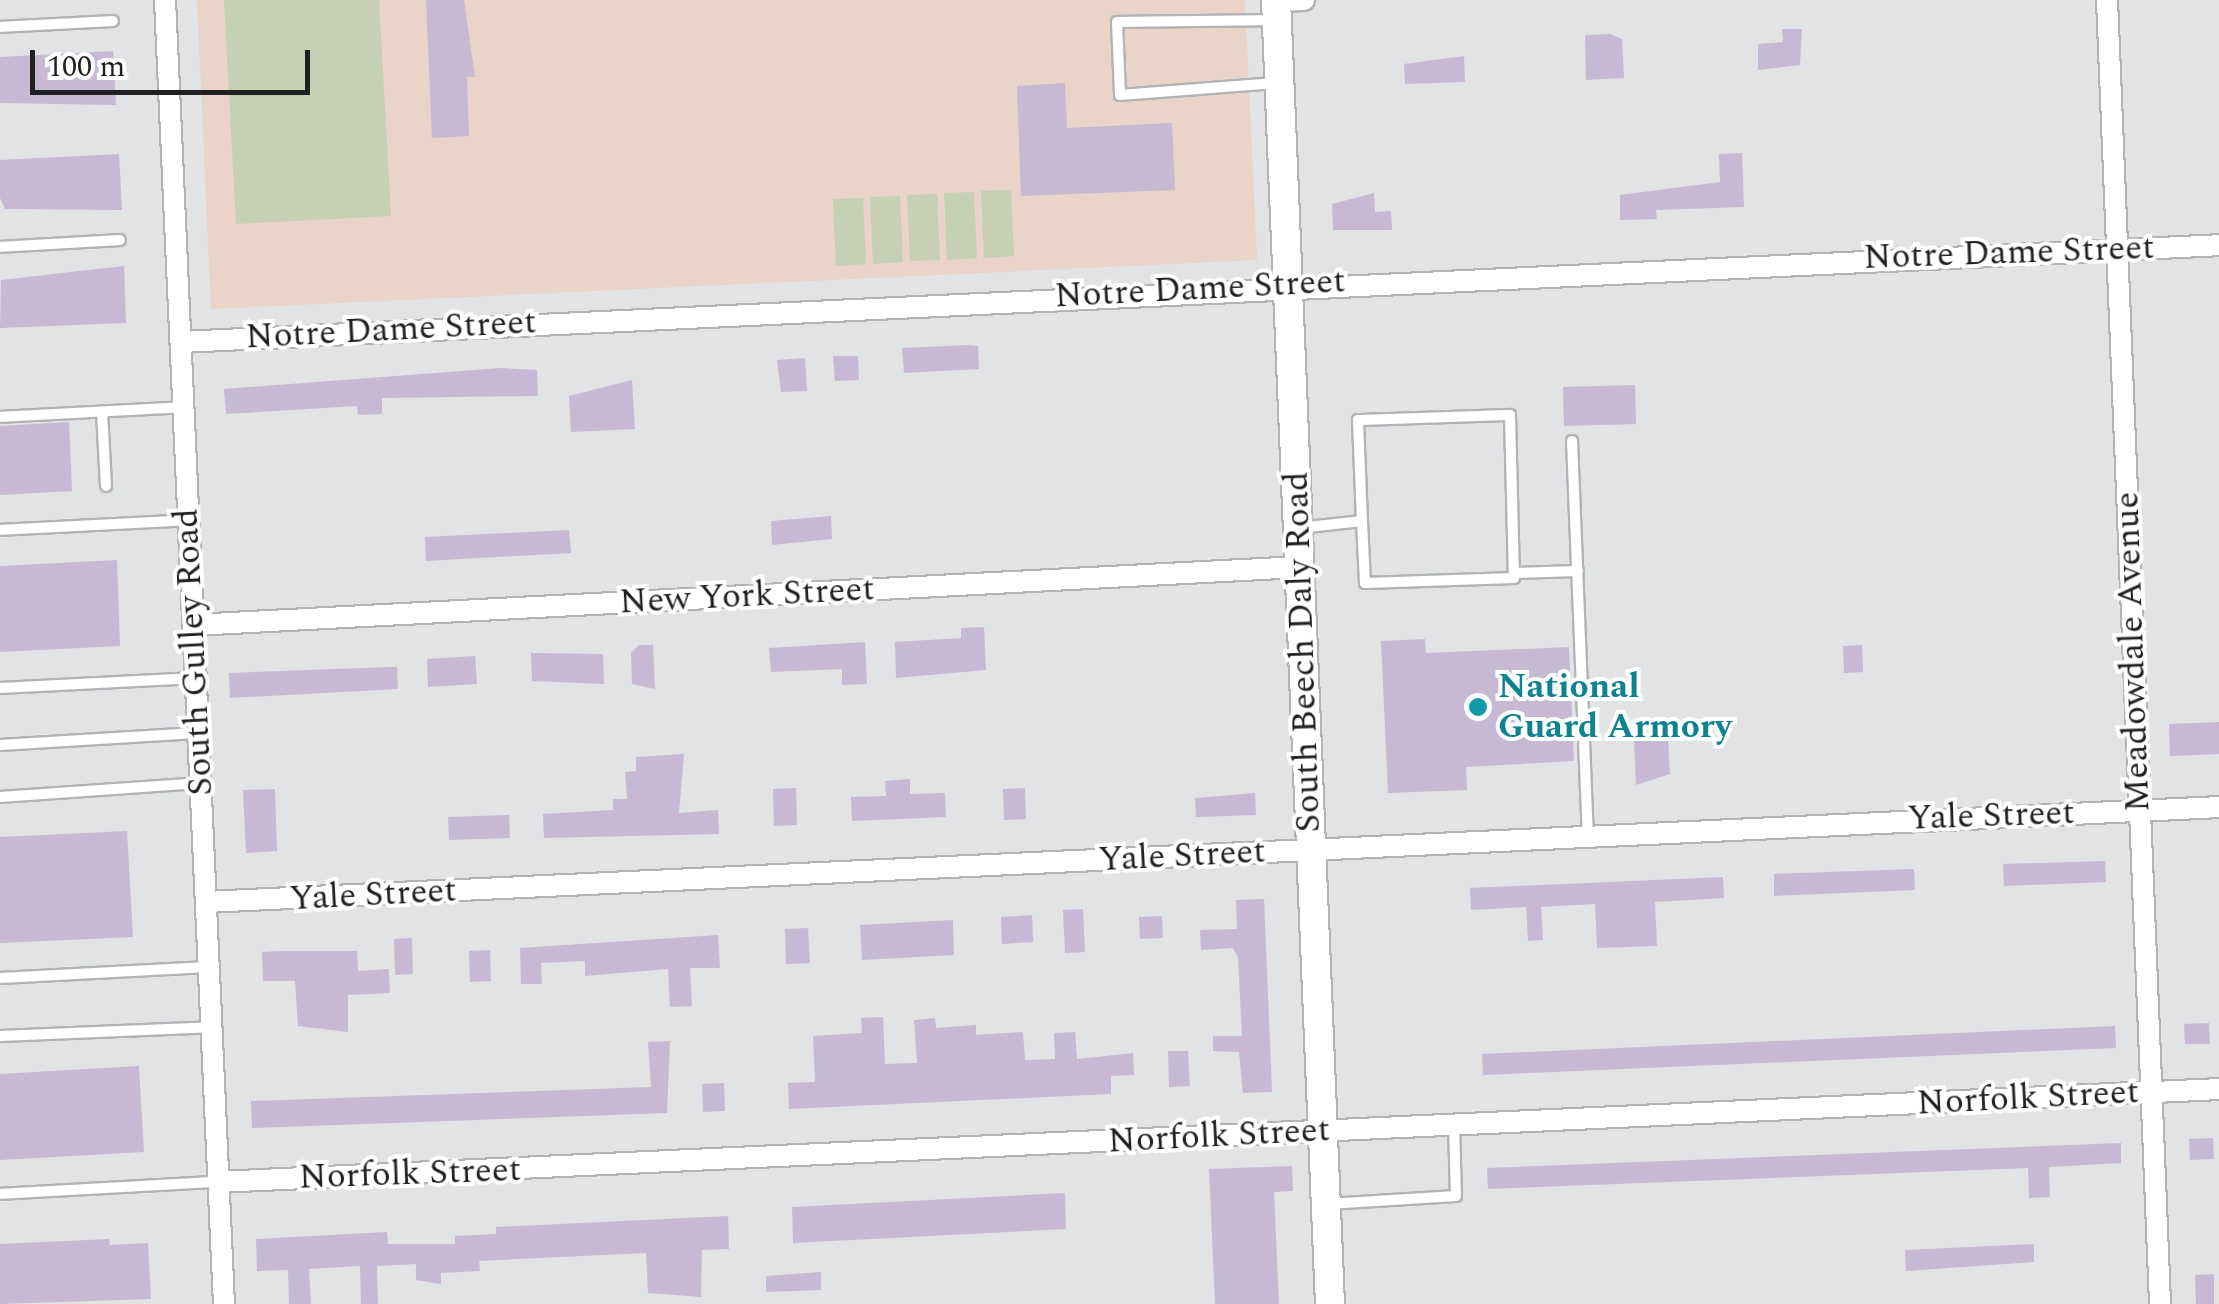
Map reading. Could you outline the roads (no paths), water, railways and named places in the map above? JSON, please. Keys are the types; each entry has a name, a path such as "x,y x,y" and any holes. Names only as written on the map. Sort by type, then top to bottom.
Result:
{"main road":[{"name":"South Beech Daly Road","path":"1276,7 1330,1304"}],"street":[{"name":"South Gulley Road","path":"165,0 224,1304"},
{"path":"1276,7 1304,0"},
{"name":"Meadowdale Avenue","path":"2107,0 2160,1304"},
{"name":"Notre Dame Street","path":"180,342 1288,284 2219,245"},
{"name":"New York Street","path":"193,625 1300,568"},
{"name":"Yale Street","path":"206,902 1588,833 2219,807"},
{"name":"Norfolk Street","path":"218,1182 2219,1089"}],"lane":[{"path":"1276,7 1117,22 1120,95 1280,83"},
{"path":"0,26 114,21"},
{"path":"0,247 120,240"},
{"path":"0,417 184,407"},
{"path":"102,412 106,486"},
{"path":"1514,573 1510,415 1358,420 1364,583 1578,571"},
{"path":"1572,441 1588,833"},
{"path":"0,530 188,520"},
{"path":"1298,528 1362,521"},
{"path":"0,688 196,678"},
{"path":"0,744 198,733"},
{"path":"0,798 200,783"},
{"path":"0,978 208,966"},
{"path":"0,1036 211,1028"},
{"path":"1327,1204 1456,1196 1454,1124"},
{"path":"0,1194 218,1182"}],"place":[{"name":"National Guard Armory","path":"1478,707"}]}
